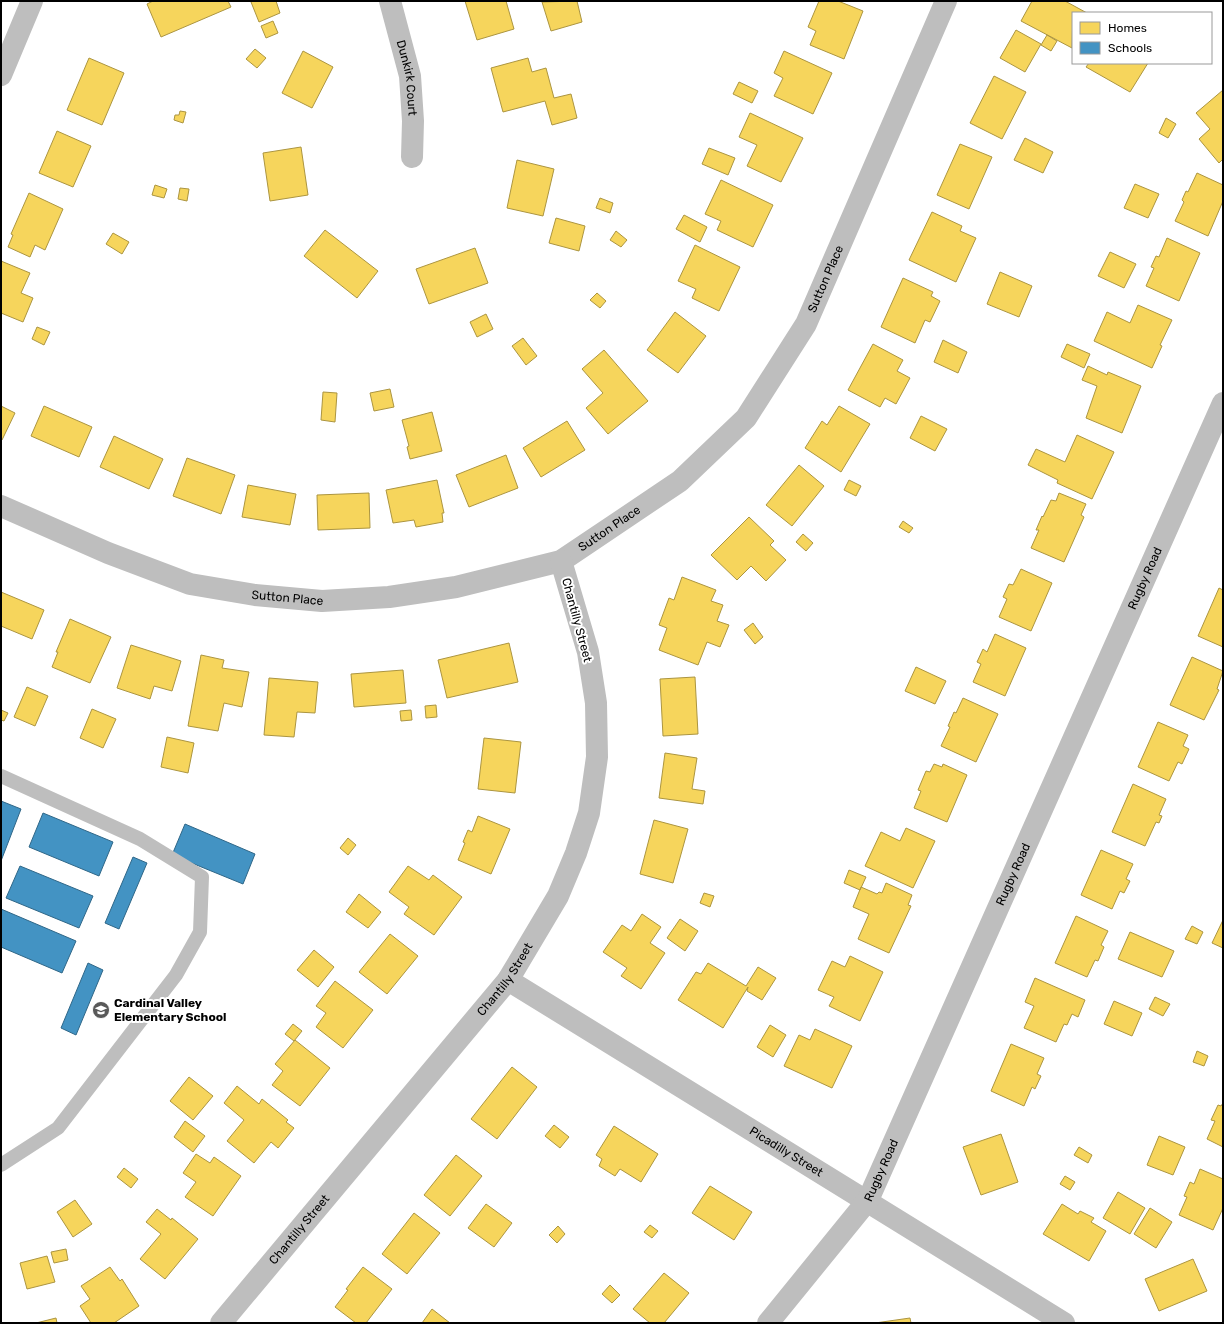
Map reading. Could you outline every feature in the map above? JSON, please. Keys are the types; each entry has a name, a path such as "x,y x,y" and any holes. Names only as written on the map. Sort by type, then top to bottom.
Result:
{"street":[{"path":"1,75 32,1"},
{"name":"Dunkirk Court","path":"390,1 410,76 413,121 412,156"},
{"name":"Sutton Place","path":"1,506 108,553 190,584 255,595 322,601 389,597 456,587 561,561 680,481 746,418 806,324 946,1"},
{"name":"Rugby Road","path":"768,1323 868,1200 1223,403"},
{"name":"Chantilly Street","path":"221,1323 508,980 558,896 576,853 589,813 597,757 596,704 588,652 561,561"},
{"name":"Picadilly Street","path":"508,980 868,1200 1064,1323"}],"lane":[{"path":"1,776 140,839 202,877 200,932 176,975 58,1128 1,1165"}],"building: Homes":[{"path":"153,1 228,1 231,7 161,37 147,4"},
{"path":"276,1 280,13 259,22 251,2"},
{"path":"465,1 506,1 514,29 477,40"},
{"path":"577,1 582,22 551,31 542,2"},
{"path":"819,1 838,1 863,11 844,59 810,45 816,31 808,27"},
{"path":"1032,1 1065,1 1085,12 1072,12 1072,48 1021,21"},
{"path":"273,21 278,33 266,38 261,26"},
{"path":"1016,30 1041,44 1025,72 1000,58"},
{"path":"1047,35 1057,41 1051,51 1041,45"},
{"path":"255,49 266,58 257,68 246,59"},
{"path":"303,51 333,67 312,108 282,93"},
{"path":"784,51 832,73 813,114 774,96 783,78 774,73"},
{"path":"89,58 124,73 102,125 67,110"},
{"path":"528,58 532,72 546,68 554,98 571,94 577,118 552,125 545,101 503,112 491,68"},
{"path":"1088,64 1147,64 1130,92 1086,67"},
{"path":"994,76 1026,92 1002,139 970,123"},
{"path":"739,82 758,91 752,103 733,94"},
{"path":"1223,90 1223,159 1219,163 1199,139 1210,129 1196,113"},
{"path":"180,111 186,112 183,123 174,120 175,115 179,115"},
{"path":"750,113 803,138 781,182 747,166 757,145 739,137"},
{"path":"1166,118 1176,124 1168,138 1159,133"},
{"path":"57,131 91,146 73,187 39,173"},
{"path":"1025,138 1053,152 1043,173 1014,160"},
{"path":"960,144 992,157 969,209 937,195"},
{"path":"301,147 308,195 270,201 263,153"},
{"path":"709,148 735,158 728,175 702,164"},
{"path":"517,160 554,169 543,216 507,208"},
{"path":"1197,173 1223,185 1223,201 1208,236 1175,221 1184,202 1182,200 1186,191 1188,192"},
{"path":"721,180 773,205 753,247 717,230 721,221 705,214"},
{"path":"1135,184 1159,194 1148,218 1124,208"},
{"path":"155,185 167,189 164,198 152,195"},
{"path":"180,188 189,189 187,201 178,199"},
{"path":"29,193 63,209 45,250 35,245 30,257 8,247 13,235 11,234"},
{"path":"600,198 613,203 610,213 596,208"},
{"path":"932,212 962,226 960,231 976,238 956,282 909,260"},
{"path":"684,215 707,227 700,242 676,229"},
{"path":"556,218 585,226 579,251 549,243"},
{"path":"325,230 378,271 357,298 304,256"},
{"path":"616,231 627,240 621,247 610,240"},
{"path":"113,233 129,242 122,254 106,244"},
{"path":"1167,238 1200,253 1179,301 1146,286 1154,268 1151,267 1156,256 1159,257"},
{"path":"695,245 740,267 719,311 692,298 696,289 678,281"},
{"path":"475,248 488,283 429,304 416,269"},
{"path":"1110,252 1136,264 1124,288 1098,276"},
{"path":"1,261 30,273 21,293 33,298 23,322 1,313"},
{"path":"1000,272 1032,286 1019,317 987,304"},
{"path":"903,278 933,292 931,296 940,301 930,322 925,320 915,343 881,327"},
{"path":"597,293 606,301 600,308 590,300"},
{"path":"1138,305 1172,320 1160,345 1162,346 1152,368 1094,341 1107,312 1130,323"},
{"path":"675,312 706,336 678,373 647,350"},
{"path":"486,314 493,329 477,337 470,322"},
{"path":"37,327 50,332 44,345 32,339"},
{"path":"523,338 537,356 526,365 512,346"},
{"path":"943,340 967,352 958,373 934,362"},
{"path":"873,344 903,360 897,371 910,378 896,404 885,398 880,407 848,390"},
{"path":"1067,344 1090,354 1084,368 1061,357"},
{"path":"604,350 648,401 608,434 586,408 603,393 582,369"},
{"path":"1088,366 1107,375 1108,372 1141,386 1122,433 1086,418 1097,386 1082,380"},
{"path":"390,389 394,407 374,411 370,393"},
{"path":"323,392 337,393 335,422 321,420"},
{"path":"1,406 15,413 2,440 1,439"},
{"path":"44,406 92,427 79,457 31,436"},
{"path":"839,406 870,424 841,472 805,448 822,421 827,425"},
{"path":"432,412 442,451 410,459 407,447 409,446 402,420"},
{"path":"921,416 947,429 935,451 910,438"},
{"path":"567,421 585,450 541,477 523,448"},
{"path":"1077,435 1114,452 1092,499 1057,483 1058,480 1028,465 1036,449 1065,462"},
{"path":"114,436 163,459 149,489 100,467"},
{"path":"506,455 518,488 469,507 456,475"},
{"path":"187,458 235,475 221,514 173,496"},
{"path":"799,465 824,486 792,526 766,505"},
{"path":"437,480 444,513 442,513 443,522 416,527 414,520 393,523 386,490"},
{"path":"849,480 861,486 856,496 844,490"},
{"path":"248,485 296,494 290,525 242,517"},
{"path":"369,493 370,528 318,530 317,495"},
{"path":"1059,493 1086,504 1081,515 1084,517 1064,562 1031,548 1039,530 1036,530 1042,516 1043,517 1051,500 1056,501"},
{"path":"749,517 774,541 770,545 786,560 766,581 751,566 737,580 711,555"},
{"path":"903,521 913,528 909,533 899,527"},
{"path":"803,534 813,543 806,551 796,542"},
{"path":"1021,569 1052,583 1031,631 999,617 1007,599 1003,597 1009,584 1013,585"},
{"path":"682,577 716,590 711,601 723,605 717,621 729,625 720,647 707,642 698,665 659,650 667,628 659,625 669,598 674,600"},
{"path":"1219,588 1223,590 1223,647 1198,636"},
{"path":"1,592 44,610 32,639 1,626"},
{"path":"70,619 111,637 90,683 52,667 58,652 56,652"},
{"path":"753,623 763,637 755,644 744,630"},
{"path":"995,634 1026,648 1005,696 973,682 981,664 977,662 983,649 987,652"},
{"path":"509,643 518,682 447,698 438,660"},
{"path":"131,645 181,661 172,691 154,686 150,699 117,688"},
{"path":"201,655 224,660 222,668 249,672 242,707 224,703 218,731 188,726"},
{"path":"1192,657 1223,671 1217,689 1219,690 1204,720 1170,705"},
{"path":"916,667 946,681 935,704 905,691"},
{"path":"403,670 406,703 354,707 351,674"},
{"path":"695,677 698,734 663,736 660,679"},
{"path":"269,678 318,682 315,713 297,712 294,737 264,735"},
{"path":"27,687 48,696 35,726 14,717"},
{"path":"963,698 998,714 976,762 941,746 950,727 948,726 954,712 956,713"},
{"path":"436,705 437,717 426,718 425,706"},
{"path":"92,709 116,719 103,748 80,738"},
{"path":"1,710 8,713 4,721 1,720"},
{"path":"411,710 412,720 401,721 400,711"},
{"path":"1158,722 1188,735 1183,746 1189,749 1182,764 1178,762 1169,781 1138,767"},
{"path":"167,737 194,743 188,773 161,767"},
{"path":"484,738 521,742 515,793 478,789"},
{"path":"665,753 697,758 692,789 705,791 703,804 659,798"},
{"path":"934,764 942,767 943,764 967,775 947,822 914,808 921,791 918,790 926,771 930,772"},
{"path":"1133,784 1166,799 1159,815 1162,816 1159,823 1156,822 1145,846 1112,832"},
{"path":"478,816 510,829 491,874 458,860 465,843 463,842 468,830 472,832"},
{"path":"654,820 688,829 673,883 640,874"},
{"path":"906,828 935,841 913,888 865,866 881,832 900,841"},
{"path":"348,838 356,845 348,855 340,848"},
{"path":"1101,850 1133,864 1126,879 1130,881 1124,893 1120,891 1112,909 1081,895"},
{"path":"408,866 429,880 433,875 462,897 434,935 404,914 409,907 389,892"},
{"path":"849,870 866,877 860,890 844,883"},
{"path":"886,883 912,895 908,905 911,906 889,953 858,939 869,914 853,907 861,887 877,894 879,892 882,893"},
{"path":"704,893 714,896 710,907 700,903"},
{"path":"359,894 381,912 368,928 346,912"},
{"path":"642,914 661,927 650,943 665,953 641,989 621,976 627,968 603,952 622,925 631,931"},
{"path":"1076,916 1108,931 1101,945 1104,947 1098,961 1095,960 1087,977 1055,963"},
{"path":"680,919 698,931 685,951 667,938"},
{"path":"1223,920 1223,948 1212,943"},
{"path":"1192,926 1203,932 1197,944 1185,939"},
{"path":"1130,932 1174,951 1162,977 1118,959"},
{"path":"390,934 418,956 387,994 359,972"},
{"path":"314,950 334,967 318,987 297,970"},
{"path":"850,956 883,972 860,1021 829,1006 834,997 818,990 832,961 845,967"},
{"path":"708,963 746,986 758,967 776,978 762,1000 747,991 748,987 723,1028 678,1000 696,972 701,974"},
{"path":"1035,978 1085,1000 1078,1017 1072,1014 1067,1025 1064,1024 1056,1042 1024,1028 1034,1006 1025,1002"},
{"path":"335,981 373,1010 343,1048 316,1027 326,1013 316,1006"},
{"path":"1155,997 1170,1004 1163,1016 1149,1009"},
{"path":"1114,1001 1142,1013 1132,1036 1104,1024"},
{"path":"293,1024 302,1031 294,1041 285,1034"},
{"path":"770,1025 786,1035 773,1057 757,1047"},
{"path":"815,1029 852,1046 832,1088 784,1066 799,1035 810,1040"},
{"path":"295,1040 330,1068 300,1106 272,1085 283,1071 275,1064"},
{"path":"1011,1044 1044,1058 1037,1074 1041,1076 1035,1089 1032,1087 1024,1106 991,1091"},
{"path":"1197,1051 1208,1056 1204,1066 1193,1062"},
{"path":"512,1067 537,1087 497,1139 471,1119"},
{"path":"189,1077 213,1096 193,1120 170,1101"},
{"path":"237,1086 259,1104 262,1099 288,1120 286,1122 294,1128 278,1148 271,1142 254,1163 227,1141 244,1120 224,1103"},
{"path":"1223,1103 1223,1147 1207,1139 1215,1121 1211,1120 1218,1105 1221,1106"},
{"path":"185,1121 205,1136 193,1152 174,1137"},
{"path":"554,1125 569,1137 560,1148 545,1136"},
{"path":"614,1126 658,1154 641,1182 620,1169 615,1176 599,1166 602,1159 596,1155"},
{"path":"1001,1134 1018,1182 981,1195 963,1147"},
{"path":"1159,1136 1185,1147 1173,1175 1147,1165"},
{"path":"1079,1147 1092,1155 1088,1163 1074,1155"},
{"path":"196,1154 210,1163 214,1157 241,1176 213,1216 185,1197 196,1182 183,1173"},
{"path":"456,1155 482,1176 450,1216 424,1195"},
{"path":"124,1168 138,1179 131,1188 117,1177"},
{"path":"1200,1169 1223,1179 1223,1208 1213,1230 1179,1215 1187,1197 1184,1196 1190,1182 1194,1184"},
{"path":"1065,1176 1075,1182 1070,1190 1060,1184"},
{"path":"710,1186 752,1212 734,1240 692,1213"},
{"path":"1118,1192 1145,1208 1130,1234 1103,1218"},
{"path":"75,1200 92,1224 73,1237 57,1212"},
{"path":"486,1204 512,1223 494,1247 468,1228"},
{"path":"1062,1204 1078,1214 1080,1211 1094,1218 1091,1222 1106,1231 1089,1261 1043,1234"},
{"path":"1150,1208 1172,1222 1156,1248 1134,1234"},
{"path":"157,1209 171,1220 172,1218 198,1239 165,1279 140,1259 161,1234 146,1222"},
{"path":"414,1213 440,1233 407,1274 382,1254"},
{"path":"650,1225 658,1231 652,1238 644,1232"},
{"path":"558,1226 565,1234 557,1243 549,1235"},
{"path":"66,1249 68,1260 54,1263 51,1252"},
{"path":"47,1256 55,1282 27,1289 20,1263"},
{"path":"1193,1259 1207,1291 1159,1311 1145,1279"},
{"path":"110,1267 120,1281 122,1279 139,1306 114,1323 91,1323 80,1306 90,1299 81,1286"},
{"path":"363,1267 392,1289 366,1323 356,1323 335,1307 348,1290 346,1289"},
{"path":"664,1273 689,1293 664,1323 650,1323 633,1309"},
{"path":"610,1285 620,1295 612,1303 602,1294"},
{"path":"432,1309 450,1323 422,1323"},
{"path":"56,1318 57,1323 36,1323"},
{"path":"910,1318 911,1323 875,1323"}],"building: Schools":[{"path":"1,801 21,809 1,861"},
{"path":"43,813 113,842 99,876 29,847"},
{"path":"185,824 255,854 243,884 172,855"},
{"path":"133,857 147,863 119,929 105,923"},
{"path":"20,866 93,896 79,928 6,898"},
{"path":"1,909 76,941 62,973 1,947"},
{"path":"88,963 103,970 76,1035 61,1028"}],"place":[{"name":"Cardinal Valley Elementary School","path":"101,1010"}]}
